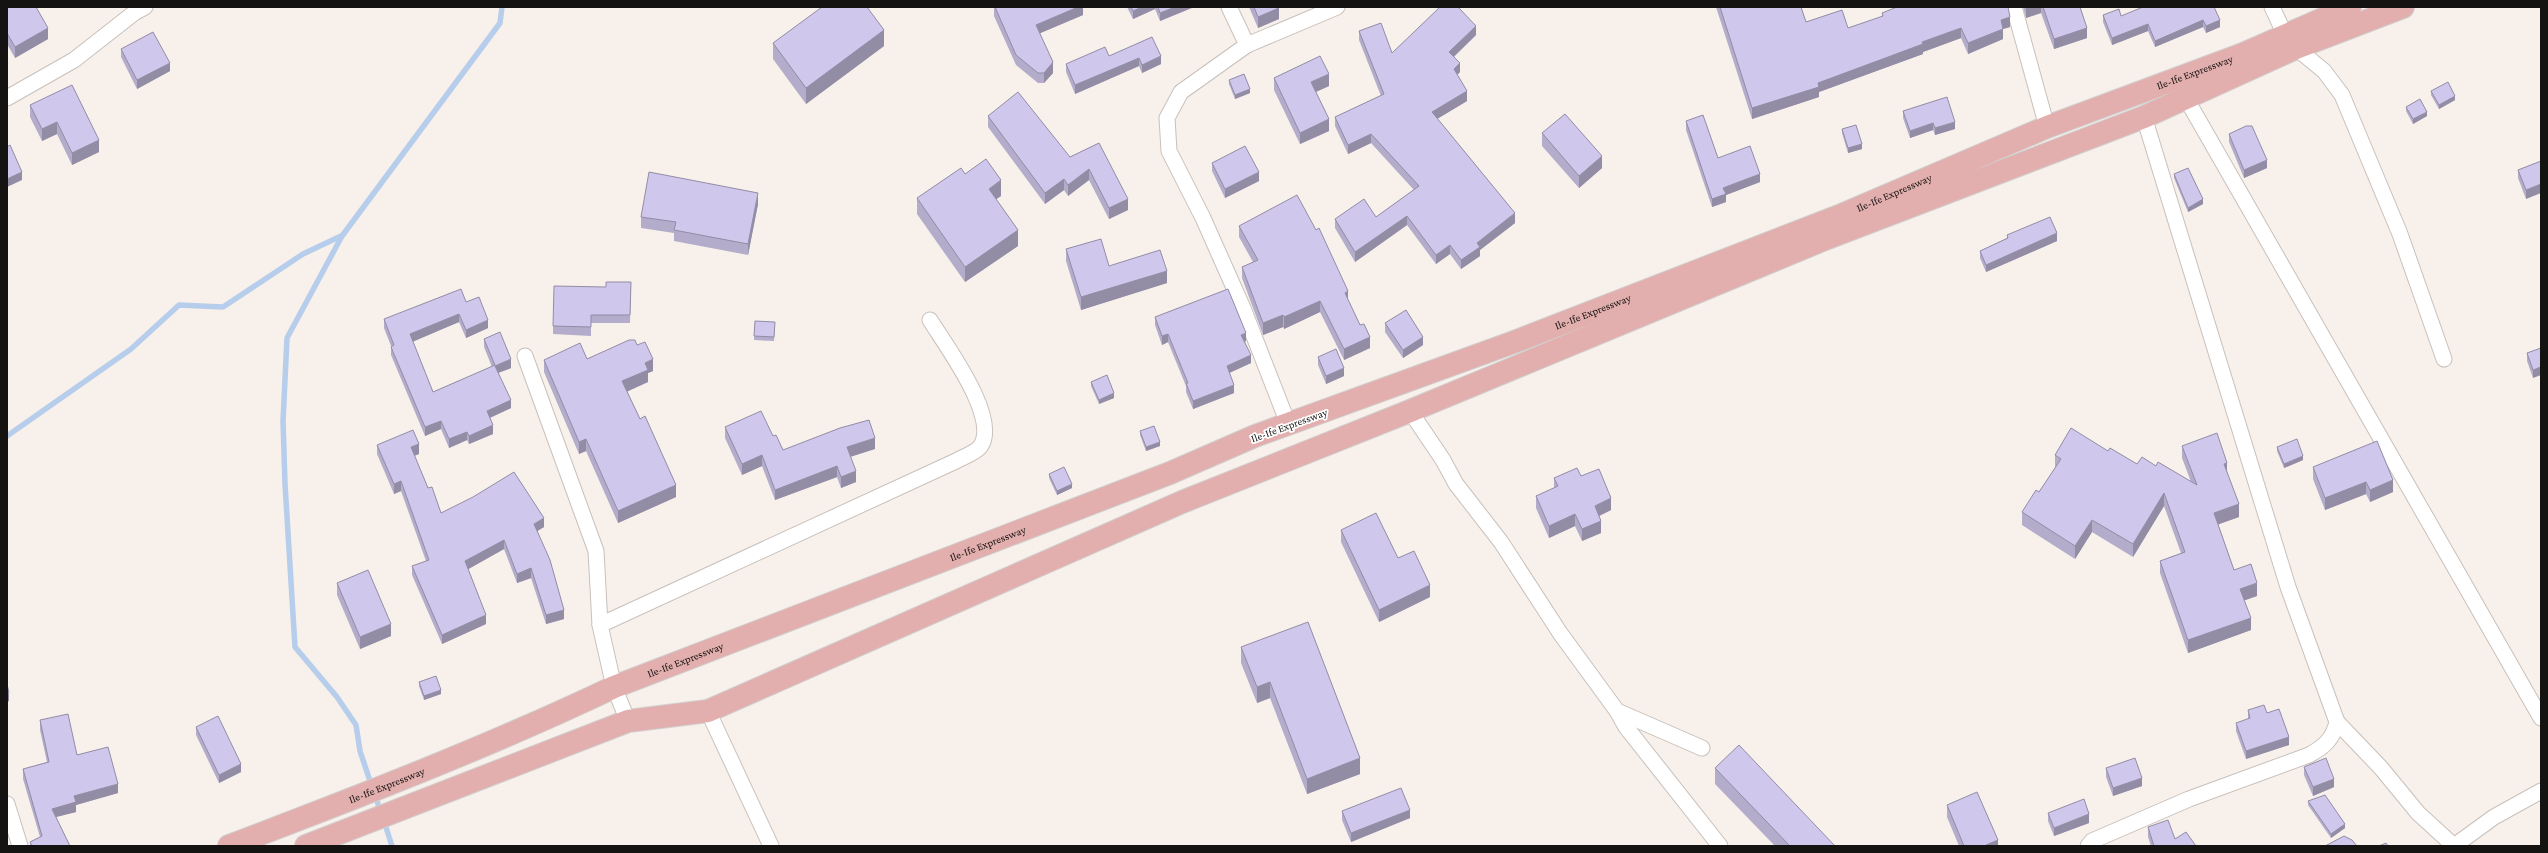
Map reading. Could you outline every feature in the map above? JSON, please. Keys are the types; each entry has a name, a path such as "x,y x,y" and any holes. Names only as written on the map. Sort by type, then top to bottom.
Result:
{"main road":[{"name":"Ile-Ife Expressway","path":"306,846 628,721 708,711 1182,502 1410,411 1825,239 2144,118 2187,100 2350,7"},
{"name":"Ile-Ife Expressway","path":"229,846 362,796 554,716 614,687 1170,472 1255,436 1289,426 1521,339 1839,216 2047,127 2243,54 2291,42 2403,7"},
{"path":"1255,436 1268,468"},
{"path":"1170,472 1182,502"},
{"path":"554,716 566,745"}],"street":[{"path":"7,98 74,60 134,13 145,7"},
{"path":"1229,7 1247,44"},
{"path":"1289,426 1237,294 1204,218 1168,151 1167,118 1181,92 1247,44 1337,7"},
{"path":"2014,7 2047,127"},
{"path":"2272,7 2291,42 2324,71 2342,95 2400,234 2444,359"},
{"path":"2187,100 2541,718"},
{"path":"2144,118 2288,586 2337,722 2381,768 2418,813 2454,846 2494,817 2541,791"},
{"path":"600,625 956,461 980,447 986,428 981,406 930,320"},
{"path":"525,356 596,551 600,625 614,687 628,721"},
{"path":"1410,411 1443,460 1456,484 1501,542 1560,633 1617,711 1626,727 1720,846"},
{"path":"708,711 771,846"},
{"path":"1617,711 1702,748"},
{"path":"2088,846 2092,842 2188,799 2309,755 2325,746 2334,731 2337,722"},
{"path":"7,804 20,846"}],"building":[{"path":"7,7 36,7 48,28 15,47 7,33"},
{"path":"822,7 867,7 884,30 806,88 773,43"},
{"path":"995,7 1078,7 1036,25 1053,62 1044,73 1038,73 1016,55"},
{"path":"1131,7 1142,7 1133,11"},
{"path":"1158,7 1175,7 1160,13"},
{"path":"1254,7 1279,7 1279,8 1258,17"},
{"path":"1440,7 1458,7 1476,26 1449,52 1460,63 1454,69 1467,91 1432,112 1515,213 1477,243 1480,247 1461,260 1450,245 1436,255 1407,216 1355,252 1335,219 1364,199 1376,217 1419,186 1371,134 1348,145 1335,117 1384,94 1359,31 1381,23 1392,53"},
{"path":"1720,7 1801,7 1806,22 1842,10 1848,28 1883,16 1882,13 1897,7 2008,7 2010,17 2001,20 2003,29 1968,43 1961,28 1922,42 1923,44 1818,83 1819,87 1752,108"},
{"path":"2043,7 2080,7 2087,28 2054,39"},
{"path":"2143,7 2214,7 2220,20 2206,26 2203,20 2155,41 2148,24 2112,38 2103,15 2119,9 2121,16"},
{"path":"153,32 170,63 137,80 121,49"},
{"path":"1152,37 1161,56 1142,65 1139,58 1075,85 1066,64 1105,47 1109,56"},
{"path":"1320,56 1329,74 1311,82 1329,119 1300,133 1274,78"},
{"path":"1244,74 1250,89 1235,95 1229,80"},
{"path":"2448,82 2455,96 2439,105 2431,91"},
{"path":"72,85 99,140 72,153 57,122 42,129 30,105"},
{"path":"1018,92 1070,157 1099,143 1128,199 1109,208 1089,169 1068,185 1064,179 1045,193 988,116"},
{"path":"1947,97 1955,122 1935,128 1933,123 1910,131 1903,111"},
{"path":"2420,99 2427,112 2413,119 2406,107"},
{"path":"1565,114 1602,156 1579,176 1542,133"},
{"path":"1703,115 1718,158 1750,146 1760,174 1723,188 1726,194 1712,199 1686,121"},
{"path":"1856,125 1862,144 1848,148 1842,129"},
{"path":"2246,126 2252,126 2267,160 2244,170 2229,134"},
{"path":"10,145 22,172 7,179 7,147"},
{"path":"1245,146 1259,172 1225,189 1212,163"},
{"path":"986,159 1001,180 989,189 1018,230 965,267 917,198 961,168 965,174"},
{"path":"2541,161 2541,184 2526,190 2518,170"},
{"path":"2188,168 2203,199 2188,208 2174,174"},
{"path":"649,172 758,193 748,244 674,230 676,222 641,217"},
{"path":"1297,195 1316,230 1319,228 1348,291 1345,293 1360,325 1364,324 1370,337 1344,349 1320,301 1284,317 1283,315 1263,323 1242,267 1258,260 1239,226"},
{"path":"2050,217 2057,233 1986,265 1980,251 2008,238 2007,235"},
{"path":"1101,239 1109,266 1160,250 1167,271 1081,297 1066,249"},
{"path":"606,282 631,282 630,315 591,315 591,327 553,326 554,286 606,287"},
{"path":"461,289 466,302 479,297 488,320 466,330 459,314 410,334 433,392 495,365 484,339 500,332 511,359 495,366 511,400 487,411 493,425 469,436 467,432 449,439 441,421 425,427 391,347 394,345 384,319"},
{"path":"1228,289 1246,333 1241,335 1251,355 1227,366 1234,385 1193,401 1186,383 1188,383 1168,334 1162,336 1155,317"},
{"path":"1406,310 1423,337 1403,350 1385,323"},
{"path":"755,321 775,322 774,337 754,336"},
{"path":"629,340 635,340 637,345 645,342 653,359 645,363 648,370 622,381 640,419 645,416 676,485 618,511 586,439 579,442 544,360 580,343 587,359"},
{"path":"2541,348 2541,367 2533,370 2527,353"},
{"path":"1336,349 1344,368 1326,376 1318,357"},
{"path":"1107,375 1114,393 1099,400 1091,382"},
{"path":"761,411 773,436 776,435 783,450 840,428 869,420 875,438 847,447 856,471 841,477 837,466 775,490 762,455 742,464 725,427"},
{"path":"1154,426 1160,442 1146,447 1140,431"},
{"path":"2071,428 2108,451 2110,448 2137,464 2142,457 2156,466 2158,462 2197,485 2182,446 2217,433 2227,463 2224,464 2239,504 2214,513 2234,570 2251,564 2257,583 2240,589 2251,618 2188,640 2160,561 2185,552 2164,493 2133,544 2092,520 2075,546 2022,512 2036,490 2039,492 2061,459 2055,455"},
{"path":"413,430 419,444 411,447 428,488 432,487 441,513 473,497 514,472 544,518 534,524 550,560 564,610 546,615 531,568 517,574 504,540 465,561 486,615 442,635 412,566 429,560 401,481 394,484 377,445"},
{"path":"2297,439 2303,456 2284,464 2277,447"},
{"path":"2377,441 2393,480 2370,490 2366,482 2325,498 2313,467"},
{"path":"1064,467 1072,484 1057,491 1049,474"},
{"path":"1577,468 1581,476 1599,469 1611,498 1595,506 1601,521 1582,529 1575,514 1549,526 1536,496 1558,486 1554,478"},
{"path":"1376,513 1398,558 1414,551 1430,585 1379,610 1341,530"},
{"path":"368,570 391,624 360,637 337,583"},
{"path":"1308,622 1360,758 1307,779 1270,682 1257,687 1241,647"},
{"path":"436,676 441,690 424,696 419,682"},
{"path":"2264,705 2267,713 2279,709 2289,737 2246,751 2236,723 2250,718 2248,710"},
{"path":"68,714 77,755 108,747 118,784 74,796 76,802 52,809 70,846 32,846 30,842 42,836 23,769 49,762 40,720"},
{"path":"218,716 241,764 219,775 196,727"},
{"path":"1739,745 1835,846 1790,846 1715,768"},
{"path":"2135,758 2142,778 2113,788 2106,768"},
{"path":"2326,758 2334,779 2313,787 2304,767"},
{"path":"1401,788 1410,810 1351,833 1342,811"},
{"path":"1977,792 1998,840 1986,846 1964,846 1947,805"},
{"path":"2325,795 2345,824 2331,834 2308,801"},
{"path":"2084,799 2089,814 2054,828 2048,813"},
{"path":"2168,820 2175,839 2186,832 2196,846 2154,846 2148,827"},
{"path":"2344,836 2352,840 2357,846 2325,846"},
{"path":"2386,843 2388,846 2379,846"}],"waterway":[{"path":"372,787 360,751 356,725 337,697 295,647 285,484 283,421 287,338 342,236 500,23 502,7"},
{"path":"7,436 131,349 179,305 223,307 303,254 341,236"},
{"path":"375,795 381,813"},
{"path":"384,821 392,846"}]}
